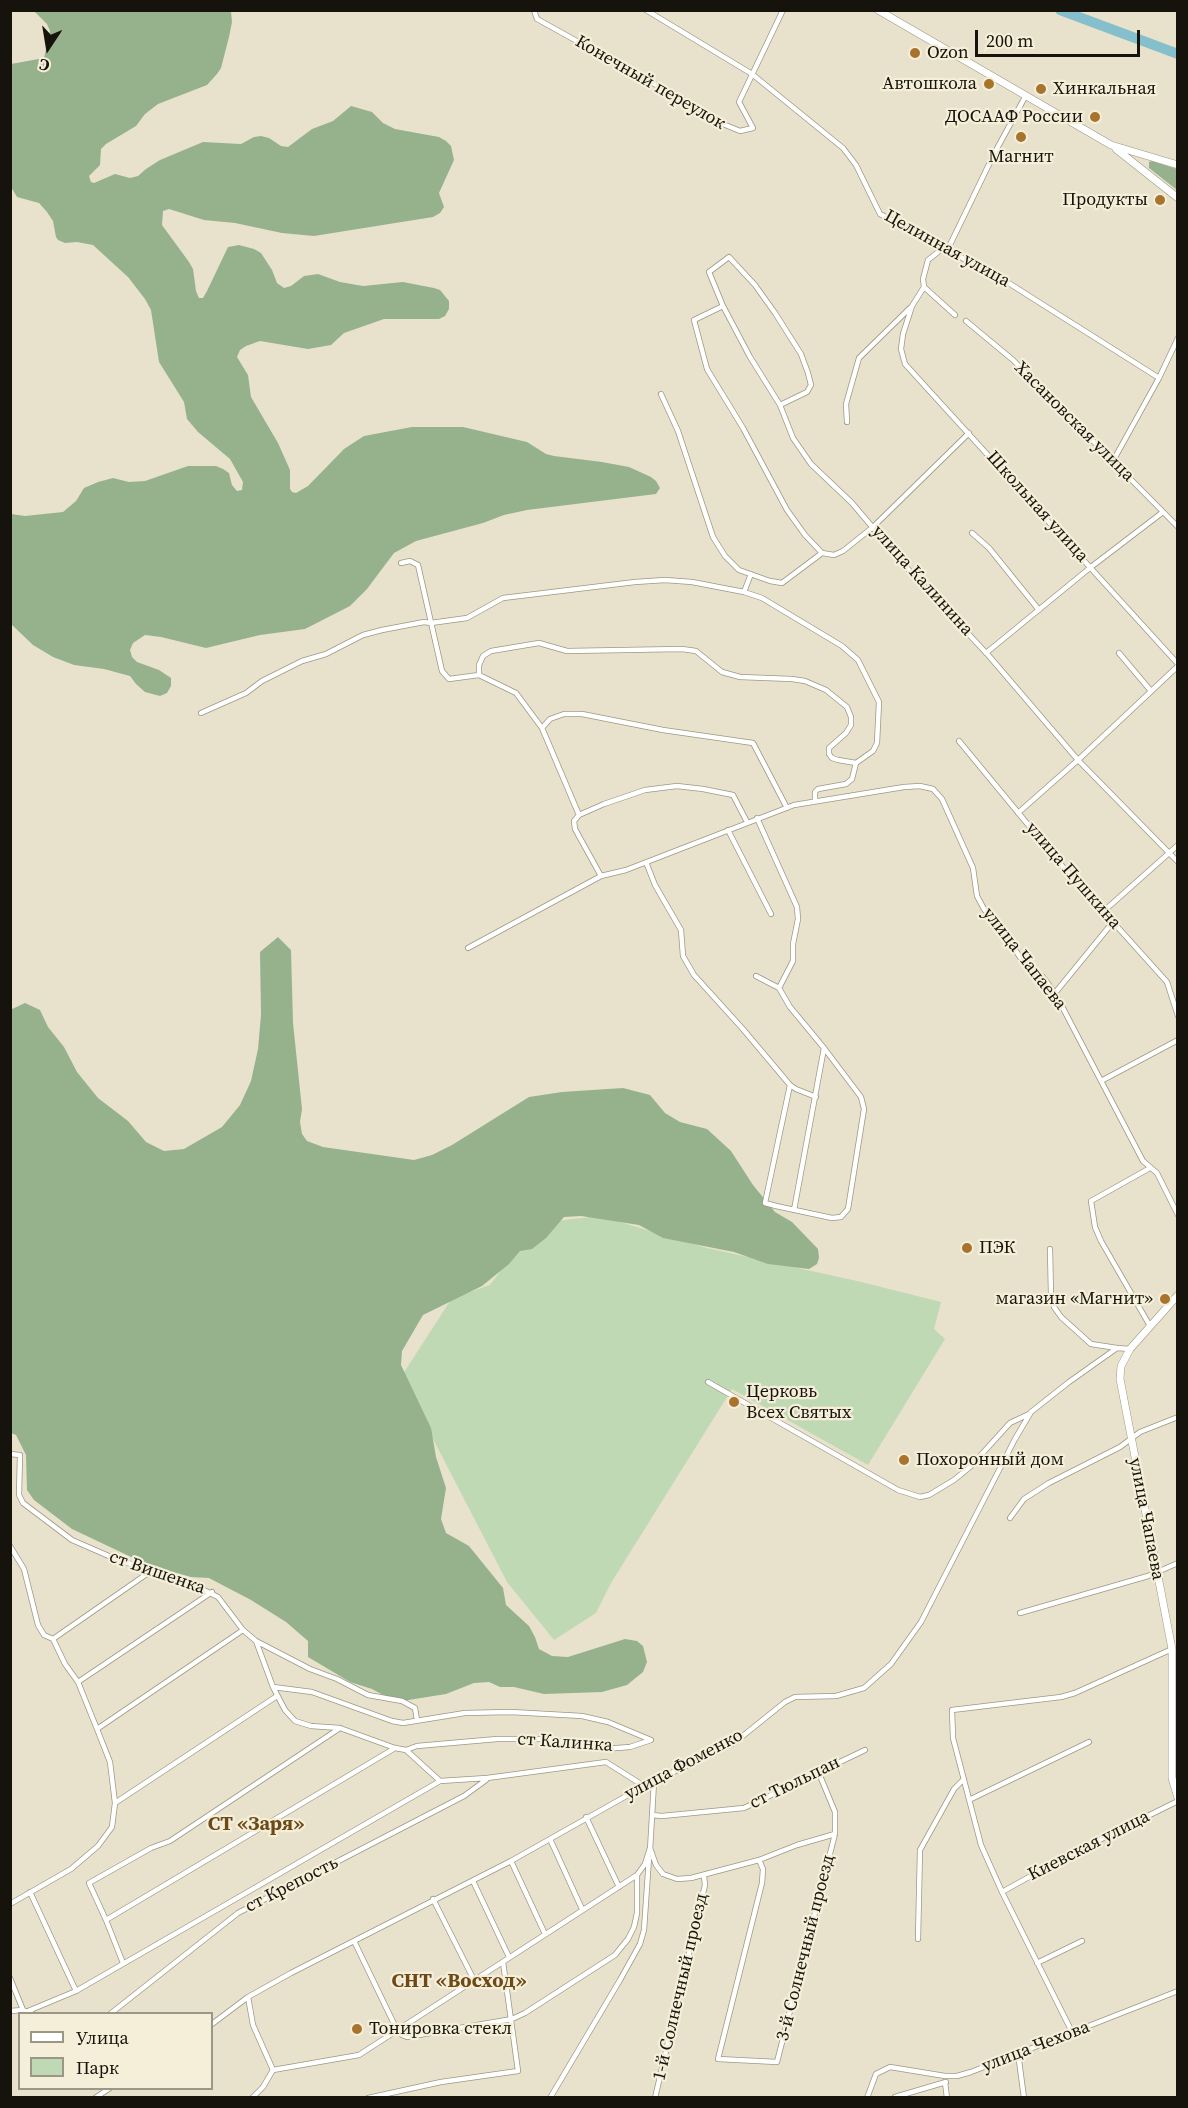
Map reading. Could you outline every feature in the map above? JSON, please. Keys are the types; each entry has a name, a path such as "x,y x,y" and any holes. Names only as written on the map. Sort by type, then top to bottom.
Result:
{"main road":[{"path":"878,10 1111,146 1178,198"},
{"path":"1111,146 1178,165"},
{"path":"1130,1349 1178,1295"},
{"name":"улица Чапаева","path":"1130,1349 1121,1366 1120,1379 1172,1649 1172,1778 1178,1799"}],"street":[{"name":"Конечный переулок","path":"534,10 537,19 732,129 740,131 753,128 739,102 783,10"},
{"name":"Целинная улица","path":"646,10 752,74 843,148 856,165 880,214 1007,282 1159,378"},
{"path":"847,422 846,405 859,358 912,306 924,287 923,279 928,260 944,250 1025,97"},
{"name":"улица Калинина","path":"780,405 807,392 811,385 801,354 775,313 729,257 709,272 723,306 750,357 780,405 793,438 811,464 852,502 1078,760 1178,862"},
{"path":"924,287 955,315"},
{"path":"723,306 694,320 707,369 743,428 787,510 805,535 822,553 834,555 843,551 873,527 969,433"},
{"name":"Школьная улица","path":"912,306 901,349 905,364 1178,665"},
{"name":"Хасановская улица","path":"966,321 1013,360 1178,527"},
{"path":"1113,460 1159,378 1178,338"},
{"path":"661,394 678,431 697,492 719,550 740,570 782,583 822,553"},
{"path":"986,653 1091,567 1163,512"},
{"path":"972,532 989,548 1039,610"},
{"path":"400,563 410,561 418,565 444,676 448,679 479,675 516,693 542,728 579,815"},
{"path":"744,592 751,574"},
{"path":"201,713 246,693 262,681 302,661 326,654 363,635 424,622 467,618 503,598 635,582 665,580 692,582 744,592 762,598 842,646 858,660 879,702 877,743 873,751 856,763 852,779 846,784 818,789 815,792 815,801"},
{"path":"479,675 479,665 483,656 491,651 539,643 567,651 682,649 696,651 722,672 740,677 805,681 826,690 847,707 851,717 851,725 846,733 829,748 829,754 832,758 856,763"},
{"path":"1119,653 1151,691"},
{"path":"1018,813 1078,760 1178,665"},
{"path":"542,728 550,719 564,714 582,714 663,730 753,743 787,808"},
{"name":"улица Пушкина","path":"959,741 1063,867 1105,910 1167,982 1177,1012"},
{"path":"601,876 575,829 574,821 579,815 604,804 645,790 677,786 703,789 734,795 747,822"},
{"name":"улица Чапаева","path":"468,948 601,876 626,870 757,818 815,801 859,796 904,787 921,786 933,789 942,799 973,868 977,896 984,909 1001,929 1023,963 1042,977 1055,993 1143,1161 1157,1173 1178,1215"},
{"path":"757,818 797,907 798,919 793,945 793,961 779,988"},
{"path":"728,830 771,915"},
{"path":"1105,910 1178,845"},
{"path":"646,862 655,885 681,930 683,956 694,975 756,1043 790,1085 816,1097"},
{"path":"1055,993 1113,922"},
{"path":"756,976 779,988 790,1007 825,1048 861,1097 864,1109 848,1209 841,1217 832,1218 765,1203 790,1085"},
{"path":"1101,1081 1178,1041"},
{"path":"794,1210 825,1048"},
{"path":"1150,1168 1091,1201 1095,1227 1101,1241 1150,1326"},
{"path":"1050,1250 1051,1295 1054,1307 1061,1317 1091,1344 1130,1349"},
{"name":"улица Фоменко","path":"213,2023 248,1997 433,1899 511,1861 644,1786 734,1743 785,1702 795,1697 836,1696 864,1688 875,1680 891,1664 921,1622 1031,1412 1118,1348"},
{"path":"708,1382 898,1490 920,1497 929,1495 954,1480 970,1467 1010,1423 1031,1412"},
{"path":"1010,1518 1024,1499 1040,1488 1130,1440 1140,1432 1178,1417"},
{"name":"ст Вишенка","path":"10,1454 20,1455 19,1495 22,1503 72,1540 87,1548 181,1579 212,1592 218,1597 243,1630 256,1641 277,1696 295,1721 311,1726 340,1728 406,1750"},
{"path":"10,1546 24,1569 38,1625 44,1635 53,1640 65,1664 78,1682 110,1762 115,1803 112,1827 98,1846 71,1869 10,1904"},
{"path":"1020,1612 1157,1572 1178,1563"},
{"path":"53,1640 152,1571"},
{"path":"78,1682 212,1592"},
{"path":"97,1729 243,1630"},
{"path":"256,1641 368,1695 402,1701 415,1708 417,1720 403,1723 392,1721 312,1692 273,1687"},
{"path":"1072,2032 981,1845 953,1738 952,1710 1075,1693 1172,1649"},
{"path":"115,1803 277,1696"},
{"name":"ст Калинка","path":"406,1750 417,1746 497,1739 547,1740 604,1749 630,1747 651,1740 608,1722 582,1716 502,1712 465,1713 417,1720"},
{"path":"123,1963 89,1883 151,1848 170,1841 340,1728"},
{"path":"969,1800 1089,1742"},
{"path":"106,1920 395,1748"},
{"path":"406,1750 440,1781"},
{"name":"ст Тюльпан","path":"652,1815 739,1810 865,1750"},
{"path":"10,2011 28,2011 76,1991 440,1781 487,1778 606,1762 644,1786"},
{"path":"650,1848 656,1865 663,1874 677,1880 704,1876 759,1860 797,1845 835,1834 835,1812 818,1771"},
{"name":"ст Крепость","path":"111,2012 238,1913 464,1796 487,1778"},
{"path":"918,1939 920,1850 954,1789 964,1779"},
{"path":"550,2097 640,1944 644,1930 654,1782"},
{"name":"Киевская улица","path":"1002,1892 1178,1799"},
{"path":"586,1817 619,1887"},
{"name":"3-й Солнечный проезд","path":"759,1860 763,1869 762,1883 718,2059 777,2062 835,1834"},
{"path":"550,1839 582,1910"},
{"path":"252,2097 263,2087 273,2070 359,2055 637,1875 645,1864 650,1848"},
{"path":"511,1861 546,1934"},
{"path":"354,1941 397,2030 402,2035 407,2037 512,2019 615,1955 634,1927 637,1913 637,1875"},
{"name":"1-й Солнечный проезд","path":"655,2097 705,1885 704,1876"},
{"path":"473,1881 509,1958"},
{"path":"30,1893 76,1991"},
{"path":"433,1899 474,1980"},
{"path":"1037,1963 1082,1941"},
{"path":"368,2097 441,2082 519,2071 503,1962"},
{"path":"10,1978 28,2011"},
{"name":"улица Чехова","path":"895,2097 971,2072 1178,1991"},
{"path":"248,1997 253,2025 273,2070"},
{"path":"1018,2053 1024,2097"},
{"name":"улица Чехова","path":"867,2097 876,2074 890,2067 945,2079"},
{"path":"945,2079 947,2097"}],"green space":[{"path":"33,10 231,11 232,22 229,37 221,68 217,74 207,85 158,104 145,114 136,126 106,144 101,149 100,165 89,176 91,182 94,183 115,174 130,178 138,176 160,160 203,142 241,144 261,136 288,147 312,129 333,121 351,106 372,112 383,123 395,129 439,137 451,146 454,160 439,193 444,207 433,217 314,236 204,220 169,209 163,211 162,225 193,269 199,298 203,298 207,291 228,247 239,245 261,253 277,283 284,288 291,286 304,276 318,274 340,282 363,286 403,282 434,288 440,290 449,301 449,309 445,316 439,319 384,319 344,333 331,345 308,349 260,341 240,350 237,357 248,375 251,397 278,443 290,470 292,492 296,493 308,486 344,449 364,436 412,427 463,427 527,442 546,454 554,456 629,467 656,481 660,488 656,494 527,510 416,541 394,553 367,589 350,606 305,629 260,635 206,648 145,635 133,643 130,650 137,662 159,670 171,678 171,686 167,693 160,696 145,692 130,676 104,669 74,665 53,657 33,645 11,624 11,514 25,516 63,512 76,501 84,488 98,482 113,478 129,482 145,481 188,466 216,466 223,469 229,473 232,485 237,491 242,490 243,482 230,459 198,432 187,419 184,402 159,362 151,310 128,277 93,245 77,242 65,243 58,240 53,221 47,212 39,203 17,197 11,187 11,64 44,58 50,31 47,24"},
{"path":"1149,162 1177,169 1177,190 1149,168"},
{"path":"278,937 291,950 293,1023 302,1109 300,1122 302,1134 307,1141 323,1147 414,1160 432,1155 452,1145 529,1097 562,1092 623,1088 650,1095 665,1113 680,1122 707,1129 731,1151 753,1185 775,1212 792,1222 818,1249 817,1264 809,1269 768,1264 734,1252 663,1238 639,1225 581,1216 564,1217 546,1238 532,1249 520,1251 509,1264 482,1286 423,1315 402,1351 401,1365 431,1428 436,1457 446,1488 441,1519 446,1533 469,1546 503,1588 506,1605 529,1626 539,1649 552,1656 568,1657 625,1639 637,1641 643,1646 647,1662 643,1672 627,1685 602,1692 544,1694 514,1687 500,1687 489,1682 474,1683 446,1694 396,1702 372,1689 350,1682 308,1657 308,1641 286,1622 251,1600 209,1578 191,1577 148,1565 72,1529 34,1500 27,1490 26,1455 16,1435 11,1433 10,1010 25,1003 40,1010 48,1027 64,1047 77,1072 98,1098 128,1121 146,1142 164,1151 184,1149 222,1127 240,1105 251,1081 258,1049 261,1015 260,952"},
{"path":"600,1216 707,1248 941,1302 934,1329 945,1339 868,1465 732,1389 611,1583 596,1613 554,1640 507,1582 401,1377 452,1298 490,1285 537,1223"}],"waterway":[{"path":"1060,10 1178,54"}],"place":[{"name":"Ozon","path":"915,53"},
{"name":"Автошкола","path":"989,84"},
{"name":"Хинкальная","path":"1041,89"},
{"name":"ДОСААФ России","path":"1095,117"},
{"name":"Магнит","path":"1021,137"},
{"name":"Продукты","path":"1160,200"},
{"name":"ПЭК","path":"967,1248"},
{"name":"магазин «Магнит»","path":"1165,1299"},
{"name":"Церковь Всех Святых","path":"734,1402"},
{"name":"Похоронный дом","path":"904,1460"},
{"name":"Тонировка стекл","path":"357,2029"}],"district":[{"name":"СТ «Заря»","path":"256,1825"},
{"name":"СНТ «Восход»","path":"459,1982"}]}
